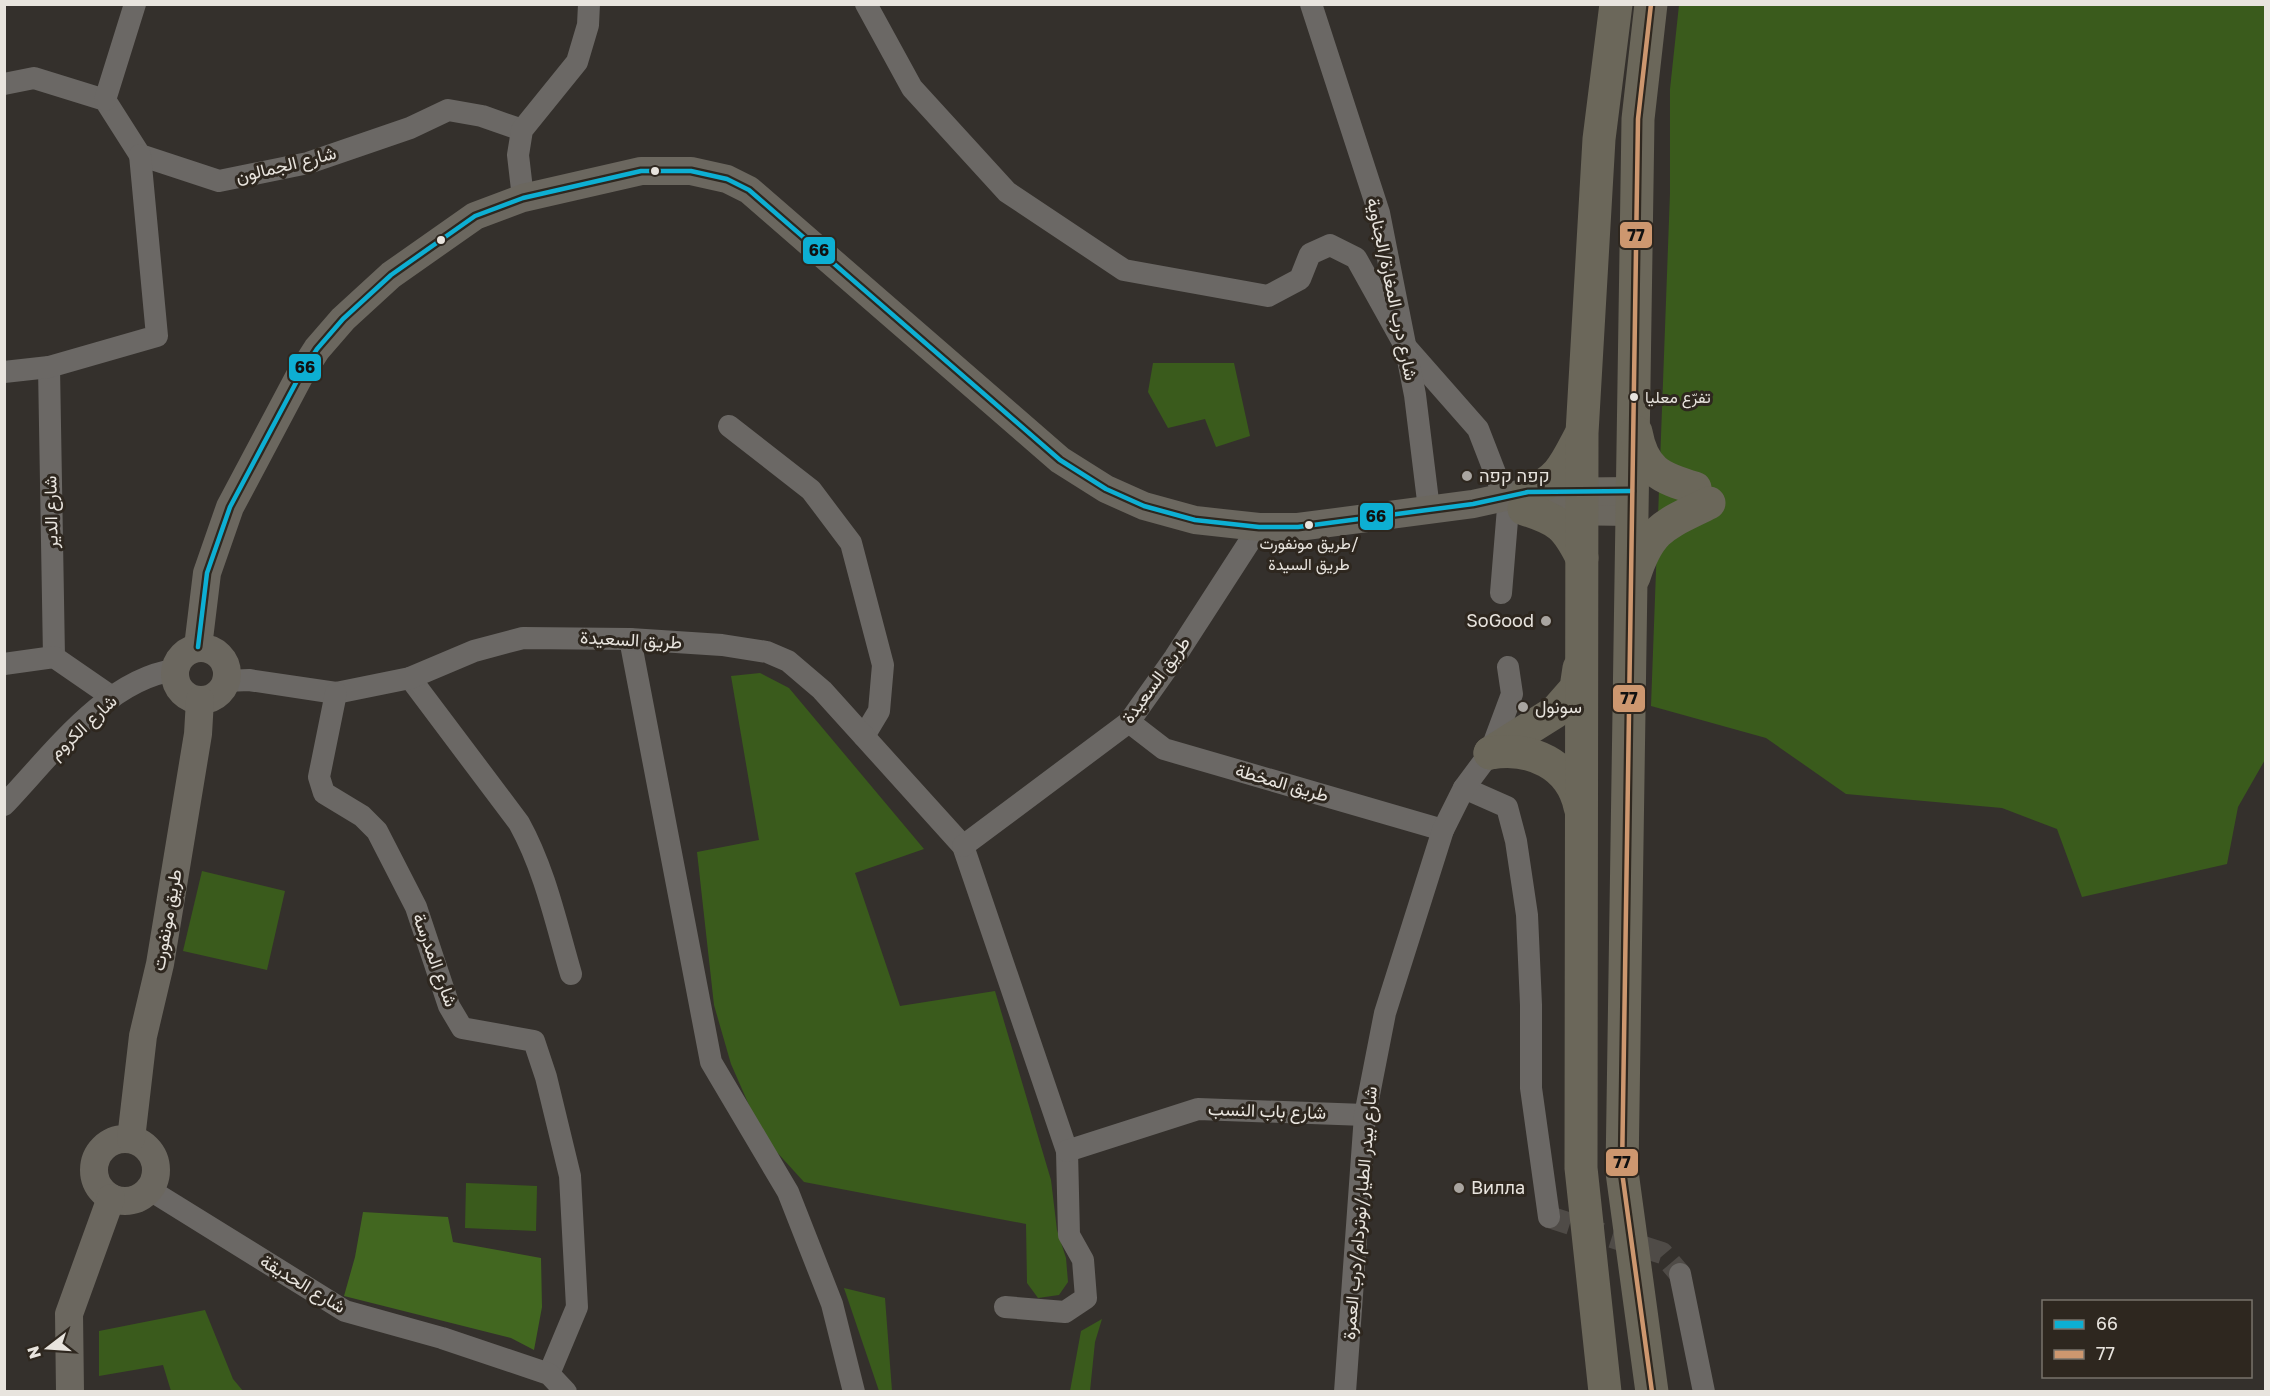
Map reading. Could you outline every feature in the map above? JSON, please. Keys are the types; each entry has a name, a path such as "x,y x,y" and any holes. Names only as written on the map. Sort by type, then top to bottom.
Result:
{"highway":[{"path":"1605,1392 1581,1168 1582,433 1599,139 1616,4"},
{"path":"1651,4 1638,119 1622,1172 1652,1392"},
{"path":"1630,590 1643,550 1659,529 1702,496 1665,480 1646,461 1638,442 1634,421"},
{"path":"1516,501 1557,477 1582,433"},
{"path":"1516,501 1559,522 1569,533 1582,558"},
{"path":"1490,753 1554,712 1576,688 1583,645"},
{"path":"1490,753 1508,750 1534,755 1556,765 1577,790 1582,820"}],"main road":[{"path":"198,647 207,573 230,507 299,377 317,349 343,319 391,275 475,216 523,198 641,171 691,171 727,179 749,190 1060,460 1106,489 1144,506 1196,520 1259,527 1298,527 1473,504 1516,501 1631,501"},
{"path":"198,647 214,651 221,657 225,664 226,681 216,695 200,700 184,694 178,687 175,670 182,655 198,647"},
{"name":"طريق مونفورت","path":"131,1139 143,1036 160,964 198,734 200,700"},
{"path":"131,1139 141,1142 155,1159 155,1180 150,1190 131,1201 111,1198 97,1184 94,1165 97,1155 111,1142 131,1139"},
{"path":"70,1392 69,1314 111,1198"}],"street":[{"path":"105,100 135,4"},
{"path":"523,198 518,155 522,130 577,63 588,25 589,4"},
{"path":"866,4 912,88 1007,192 1124,270 1268,296 1300,279 1310,254 1330,245 1356,258 1405,346 1478,429 1516,501 1501,594"},
{"name":"شارع درب المغارة/الجناوية","path":"1311,4 1379,213 1414,395 1429,509"},
{"path":"4,84 34,78 105,100 140,155 157,336 48,367 4,372"},
{"name":"شارع الجمالون","path":"140,155 219,181 308,164 410,128 448,110 482,116 522,130"},
{"name":"شارع الدير","path":"48,367 54,657"},
{"path":"729,426 811,490 851,543 883,665 879,711 864,736"},
{"name":"طريق السعيدة","path":"963,846 1129,722 1175,657 1259,527"},
{"name":"طريق السعيدة","path":"226,681 249,680 336,693 410,678 474,651 523,638 630,639 722,645 767,652 788,661 822,690 963,846 1067,1151 1070,1235 1083,1260 1086,1298 1065,1312 1005,1307"},
{"path":"630,639 711,1062 788,1192 832,1304 854,1392"},
{"path":"4,664 54,657 112,697"},
{"name":"شارع بيدر الطيار/نوتردام/درب العمرة","path":"1345,1392 1365,1115 1385,1013 1443,830 1464,788 1490,753 1512,694 1508,667"},
{"name":"شارع الكروم","path":"4,805 75,730 112,697 154,673 175,670"},
{"path":"410,678 519,823 531,845 541,870 571,974"},
{"name":"شارع المدرسة","path":"336,693 319,777 324,793 362,816 377,831 416,907 448,1006 462,1028 534,1041 546,1077 570,1176 577,1307 549,1374"},
{"name":"طريق المخطة","path":"1129,722 1164,749 1443,830"},
{"path":"1464,788 1507,807 1516,842 1527,915 1532,1005 1531,1088 1549,1217"},
{"name":"شارع باب النسب","path":"1067,1151 1198,1109 1365,1115"},
{"name":"شارع الحديقة","path":"150,1190 345,1311 442,1338 549,1374 566,1392"},
{"path":"1680,1274 1704,1392"}],"green space":[{"path":"1679,5 2265,5 2266,758 2238,807 2227,864 2082,897 2057,829 2002,808 1846,794 1766,738 1651,706 1670,193 1670,89"},
{"path":"1153,363 1234,363 1250,436 1216,447 1205,419 1168,428 1148,392"},
{"path":"760,673 789,688 924,849 855,873 900,1006 995,991 1051,1180 1057,1230 1066,1258 1068,1282 1059,1295 1038,1298 1027,1283 1026,1224 804,1182 763,1137 731,1064 714,1005 697,852 759,840 731,676"},
{"path":"202,871 285,891 267,970 183,951"},
{"path":"466,1183 537,1186 536,1231 465,1228"},
{"path":"363,1212 448,1217 453,1242 541,1258 542,1307 534,1350 511,1338 344,1296 355,1257"},
{"path":"844,1288 885,1298 892,1391 879,1391"},
{"path":"205,1310 233,1379 243,1391 171,1391 163,1365 99,1376 99,1331"},
{"path":"1102,1319 1095,1342 1090,1391 1070,1391 1081,1331"}],"tunnel":[{"path":"1549,1217 1662,1253 1680,1274"}],"transit line":[{"name":"77","path":"1651,4 1638,119 1622,1172 1652,1392"},
{"name":"66","path":"198,647 207,573 230,507 299,377 317,349 343,319 391,275 475,216 523,198 641,171 691,171 727,179 749,190 1060,460 1106,489 1144,506 1195,520 1259,527 1298,527 1473,504 1528,492 1632,491"}],"place":[{"name":"تفرّع معليا","path":"1634,397"},
{"name":"קפה קפה","path":"1467,476"},
{"name":"طريق مونفورت/ طريق السيدة","path":"1309,525"},
{"name":"SoGood","path":"1546,621"},
{"name":"سونول","path":"1523,707"},
{"name":"Вилла","path":"1459,1188"}]}
